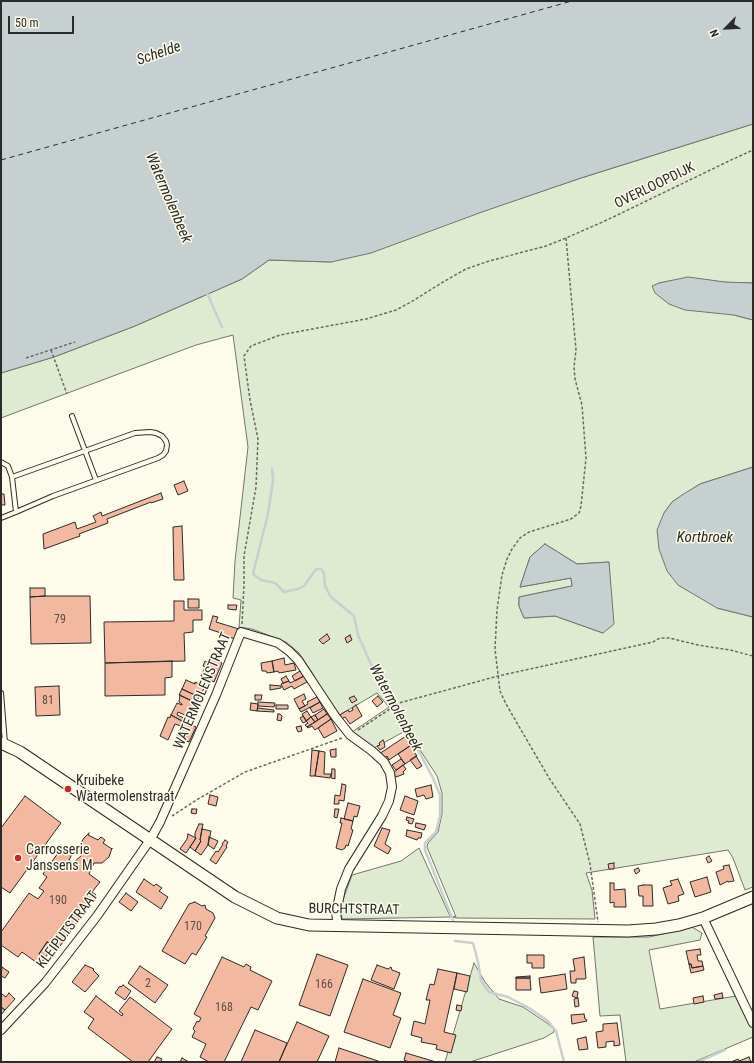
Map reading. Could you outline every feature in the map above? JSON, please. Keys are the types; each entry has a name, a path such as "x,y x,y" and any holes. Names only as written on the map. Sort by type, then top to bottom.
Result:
{"main road":[{"name":"BURCHTSTRAAT","path":"3,744 20,752 235,897 277,918 309,925 628,931 656,929 703,918 753,897"}],"street":[{"name":"WATERMOLENSTRAAT","path":"150,840 216,695 241,632 278,643 298,660 335,716 350,735 384,762 390,773 392,787 389,801 382,816 349,869 341,889 336,913 338,925"},
{"name":"KLEIPUTSTRAAT","path":"1,1030 45,983 97,916 150,840"},
{"path":"703,918 753,1023"}],"lane":[{"path":"72,416 96,480"},
{"path":"1,518 53,496 163,455 167,445 162,436 156,433 135,433 12,477"},
{"path":"1,462 8,466 12,477 16,512"},
{"path":"1,693 3,744"}],"path":[{"name":"OVERLOOPDIJK","path":"241,632 244,556 256,488 258,439 250,400 244,356 251,346 280,335 379,316 396,310 466,270 489,261 546,246 566,238 608,220 753,150"},
{"path":"566,238 576,350 574,367 575,379 582,405 586,458 581,506 579,512 570,519 529,532 520,538 512,549 505,564 499,596 497,610 496,655 500,691 506,704 549,778 580,824 590,864 599,931"},
{"path":"26,358 75,342"},
{"path":"51,350 67,394"},
{"path":"157,826 198,799 245,772 281,758 350,735 399,703 498,676 653,642 660,638 668,638 753,656"}],"green space":[{"path":"753,124 753,283 670,281 659,283 734,315 753,320 753,467 700,484 672,502 664,513 717,608 753,617 753,887 745,890 733,858 728,850 586,873 592,890 595,919 451,917 342,919 340,908 352,875 401,861 419,848 450,916 456,917 427,847 428,843 438,832 442,814 442,793 437,776 407,730 374,748 352,732 389,707 377,693 338,716 299,653 286,642 252,629 239,627 241,600 233,598 235,561 248,447 233,335 196,345 1,418 1,373 54,357 135,326 242,279 269,260 331,262 581,178","holes":["545,544 577,564 609,562 603,633 555,616 524,618 519,606 519,597 572,586 571,578 520,587 530,557"]},
{"path":"692,927 702,933 700,940 649,950 660,1009 736,996 753,1029 753,1037 694,1062 626,1062 620,1015 600,1016 593,937 649,937"},
{"path":"474,963 485,982 499,999 523,1007 547,1023 554,1029 554,1032 544,1038 470,1062 445,1062"}],"water":[{"name":"Schelde","path":"1,1 753,1 753,124 581,178 482,212 371,253 331,262 269,260 242,279 135,326 54,357 1,373"},
{"path":"688,277 725,282 753,283 753,320 734,315 685,310 669,304 655,293 652,286 659,283"},
{"name":"Kortbroek","path":"753,467 753,617 717,608 678,585 667,571 659,549 657,530 664,513 672,502 682,495 700,484"},
{"path":"545,544 577,564 609,562 614,624 603,633 555,616 524,618 519,606 519,597 572,586 571,578 520,587 530,557"}],"building":[{"path":"184,481 188,491 178,495 174,485"},
{"path":"161,493 163,499 151,502 107,519 108,523 79,534 80,536 44,549 43,534 75,522 77,529 96,522 93,516 101,512 102,516"},
{"path":"1,494 4,494 5,505 1,505"},
{"path":"182,526 184,580 174,580 173,527"},
{"path":"30,588 45,588 45,596 30,597"},
{"path":"90,596 91,643 31,644 30,597"},
{"path":"188,599 199,599 199,608 188,608"},
{"path":"174,601 184,601 184,610 202,610 202,620 193,620 193,632 184,633 185,661 105,663 104,622 174,621"},
{"path":"228,605 237,605 236,610 228,609"},
{"path":"213,616 218,617 216,622 239,629 236,639 220,635 221,633 209,629"},
{"path":"327,634 330,639 323,644 319,640"},
{"path":"350,635 352,640 347,643 345,638"},
{"path":"210,657 222,663 214,682 201,676 205,667 203,666 205,661 207,662"},
{"path":"284,658 285,665 294,663 296,670 279,673 278,671 274,672 272,661"},
{"path":"172,661 172,677 165,678 165,695 105,696 105,663"},
{"path":"272,661 274,672 267,673 266,671 262,671 261,663"},
{"path":"300,671 304,676 295,681 292,676"},
{"path":"286,676 289,681 283,683 281,679"},
{"path":"304,676 307,682 294,689 292,686 284,690 281,684 289,681 290,683"},
{"path":"186,680 195,684 195,682 205,687 199,697 182,689"},
{"path":"270,685 281,686 281,688 270,690"},
{"path":"59,686 60,715 36,716 35,687"},
{"path":"182,689 199,697 196,703 179,695"},
{"path":"304,694 306,699 302,701 305,706 299,709 294,699"},
{"path":"180,695 196,703 193,709 191,708 187,716 178,712 177,715 184,718 182,721 171,715 177,703 182,705 179,702"},
{"path":"255,695 262,695 261,700 255,700"},
{"path":"354,696 357,700 352,703 349,698"},
{"path":"378,696 383,702 377,707 372,701"},
{"path":"317,697 320,702 301,712 299,709 308,704 307,702"},
{"path":"258,702 275,703 274,707 258,706"},
{"path":"320,702 323,708 313,713 310,708"},
{"path":"251,703 258,704 257,711 250,710"},
{"path":"276,705 288,705 288,709 276,709"},
{"path":"356,705 362,716 350,724 345,717 341,719 338,716 348,710 349,712 353,710 352,708"},
{"path":"258,708 274,710 274,712 257,711"},
{"path":"324,709 327,714 318,720 315,715"},
{"path":"307,711 311,717 306,721 302,714"},
{"path":"278,714 282,716 281,721 277,720"},
{"path":"327,714 331,719 315,730 312,726 307,727"},
{"path":"171,715 182,721 183,719 189,722 187,723 196,727 189,742 179,738 180,736 177,735 181,726 175,724 168,740 160,736 168,717 170,718"},
{"path":"315,715 318,720 315,722 311,717"},
{"path":"303,716 307,721 303,723 300,718"},
{"path":"311,717 315,722 307,727 305,725 308,723 306,721"},
{"path":"331,719 337,731 324,738 318,728"},
{"path":"301,726 302,731 298,732 296,727"},
{"path":"406,736 411,745 389,760 387,756 383,760 379,754"},
{"path":"383,740 385,747 380,750 377,746 380,745 379,743"},
{"path":"410,746 417,756 405,764 398,754"},
{"path":"336,749 336,757 331,757 330,750"},
{"path":"312,750 319,751 315,776 310,776"},
{"path":"319,751 325,752 324,774 331,774 330,778 315,776"},
{"path":"416,756 422,766 417,769 410,760"},
{"path":"401,759 405,764 396,770 392,765"},
{"path":"403,765 406,769 403,772 404,774 396,777 393,773"},
{"path":"332,769 335,769 335,779 331,778"},
{"path":"342,784 346,785 344,801 339,800 339,804 334,804 335,795 340,796"},
{"path":"431,785 433,797 426,799 424,795 417,797 415,789"},
{"path":"210,795 218,797 216,806 208,804"},
{"name":"Carrosserie Janssens M","path":"25,796 61,823 10,893 1,887 1,828"},
{"path":"405,796 418,801 414,815 400,810"},
{"path":"348,803 360,806 357,817 354,816 353,821 344,819"},
{"path":"192,809 197,809 196,814 191,813"},
{"path":"335,809 339,809 337,818 334,817"},
{"path":"407,817 414,819 412,824 408,823 409,821 406,820"},
{"path":"341,818 353,821 351,829 353,830 348,846 346,845 342,850 336,848 342,823 340,823"},
{"path":"416,823 426,825 424,830 415,827"},
{"path":"199,824 203,824 201,841 195,851 190,847 196,838 195,833"},
{"path":"382,828 390,830 385,844 391,848 388,854 374,846"},
{"path":"202,829 211,831 208,845 201,855 195,851 201,841"},
{"path":"407,830 422,833 421,838 418,838 417,840 406,836"},
{"path":"89,833 88,835 98,840 101,837 105,840 103,843 112,849 109,857 102,863 94,863 89,874 100,882 92,892 96,895 58,949 47,942 39,954 45,958 40,965 22,952 18,957 1,945 1,932 29,893 38,899 44,891 39,888 47,877 43,874 63,846 73,852 69,860 73,863 82,855 80,850 81,843"},
{"path":"188,834 196,838 186,853 180,849 187,839"},
{"path":"209,837 218,841 214,849 208,845"},
{"path":"225,840 228,842 227,847 216,864 210,860 216,851 218,852"},
{"path":"709,856 712,861 708,863 706,858"},
{"path":"614,863 614,869 609,869 608,864"},
{"path":"729,865 734,881 728,881 720,885 716,872 724,869 723,866"},
{"path":"638,868 640,871 636,874 634,870"},
{"path":"707,877 711,892 695,897 690,882"},
{"path":"144,879 154,886 156,884 162,888 159,891 168,897 161,909 136,892"},
{"path":"678,879 684,894 678,896 679,901 668,904 663,888 672,885 670,881"},
{"path":"610,883 614,883 614,890 625,889 626,907 614,907 614,902 610,903"},
{"path":"652,885 653,906 643,906 643,896 639,896 638,886"},
{"path":"126,893 138,902 131,911 119,902"},
{"path":"195,902 202,906 205,905 206,909 213,913 215,918 205,936 207,937 196,955 192,953 185,964 162,951 189,904"},
{"path":"47,942 53,946 45,958 39,954"},
{"path":"700,949 701,955 697,955 698,961 702,961 703,966 692,968 691,964 689,964 686,951"},
{"path":"317,954 348,965 330,1016 299,1005"},
{"path":"527,955 544,955 544,968 532,968 532,963 527,963"},
{"path":"222,957 244,967 246,964 251,967 250,970 272,981 258,1010 251,1007 224,1062 209,1062 200,1057 206,1044 192,1037 195,1031 193,1029 197,1021 199,1022 201,1018 194,1014"},
{"path":"584,957 586,978 576,979 576,983 571,983 570,971 575,971 573,959"},
{"path":"689,964 691,964 692,968 703,966 704,970 691,973"},
{"path":"85,965 94,969 93,970 99,976 85,992 72,982"},
{"path":"377,965 388,969 391,967 392,970 400,973 394,989 371,980"},
{"path":"140,966 168,985 155,1003 128,983"},
{"path":"2,967 9,972 5,978 1,976"},
{"path":"438,969 457,973 444,1032 456,1035 451,1053 436,1049 437,1045 421,1042 422,1038 411,1035 414,1021 425,1024 430,1000 426,1000 430,984 434,985"},
{"path":"457,973 470,976 467,992 454,989"},
{"path":"565,974 567,989 541,993 539,978"},
{"path":"530,976 530,978 516,978 516,977"},
{"path":"516,978 530,978 531,990 516,990"},
{"path":"363,979 401,993 393,1015 401,1018 390,1048 344,1032"},
{"path":"123,985 131,991 125,1000 115,993 120,986 121,987"},
{"path":"574,991 578,992 577,998 572,996"},
{"path":"9,993 15,999 5,1010 1,1007 1,995 2,994 6,997"},
{"path":"722,993 723,998 715,999 714,995"},
{"path":"96,996 122,1016 123,1014 119,1011 130,997 172,1029 148,1062 133,1062 88,1028 94,1019 84,1012"},
{"path":"703,996 704,1002 694,1004 693,998"},
{"path":"578,998 579,1006 575,1007 574,999"},
{"path":"457,1005 462,1006 461,1011 456,1010"},
{"path":"1,1007 5,1010 1,1015"},
{"path":"584,1014 587,1021 572,1024 571,1015"},
{"path":"297,1022 329,1036 317,1062 279,1062"},
{"path":"617,1023 620,1045 614,1046 614,1041 606,1042 606,1047 598,1048 596,1032 603,1031 603,1024"},
{"path":"255,1030 287,1043 279,1062 241,1062"},
{"path":"586,1037 588,1049 579,1050 577,1039"},
{"path":"339,1048 381,1062 335,1062"},
{"path":"406,1053 436,1062 409,1062 404,1060"},
{"path":"157,1057 162,1059 160,1062 154,1062"},
{"path":"749,1057 751,1062 731,1062 738,1059 739,1061"},
{"path":"182,1058 189,1062 180,1062"}],"waterway":[{"name":"Watermolenbeek","path":"207,293 222,327"},
{"name":"Watermolenbeek","path":"272,469 273,480 268,514 253,574 261,580 275,583 284,592 304,586 316,569 321,569 324,573 325,586 331,597 354,616 358,635 382,689 399,709 402,720 433,778 440,795 440,816 436,832 425,843 425,850 453,920"},
{"name":"Watermolenbeek","path":"455,941 473,943 481,981 489,992 508,997 529,1008 548,1021 556,1031 564,1062"},
{"name":"Watermolenbeek","path":"698,1062 725,1050"}],"ferry route":[{"path":"1,160 572,1"}],"place":[{"name":"Kruibeke Watermolenstraat","path":"68,789"},
{"name":"Carrosserie Janssens M","path":"18,858"}]}
